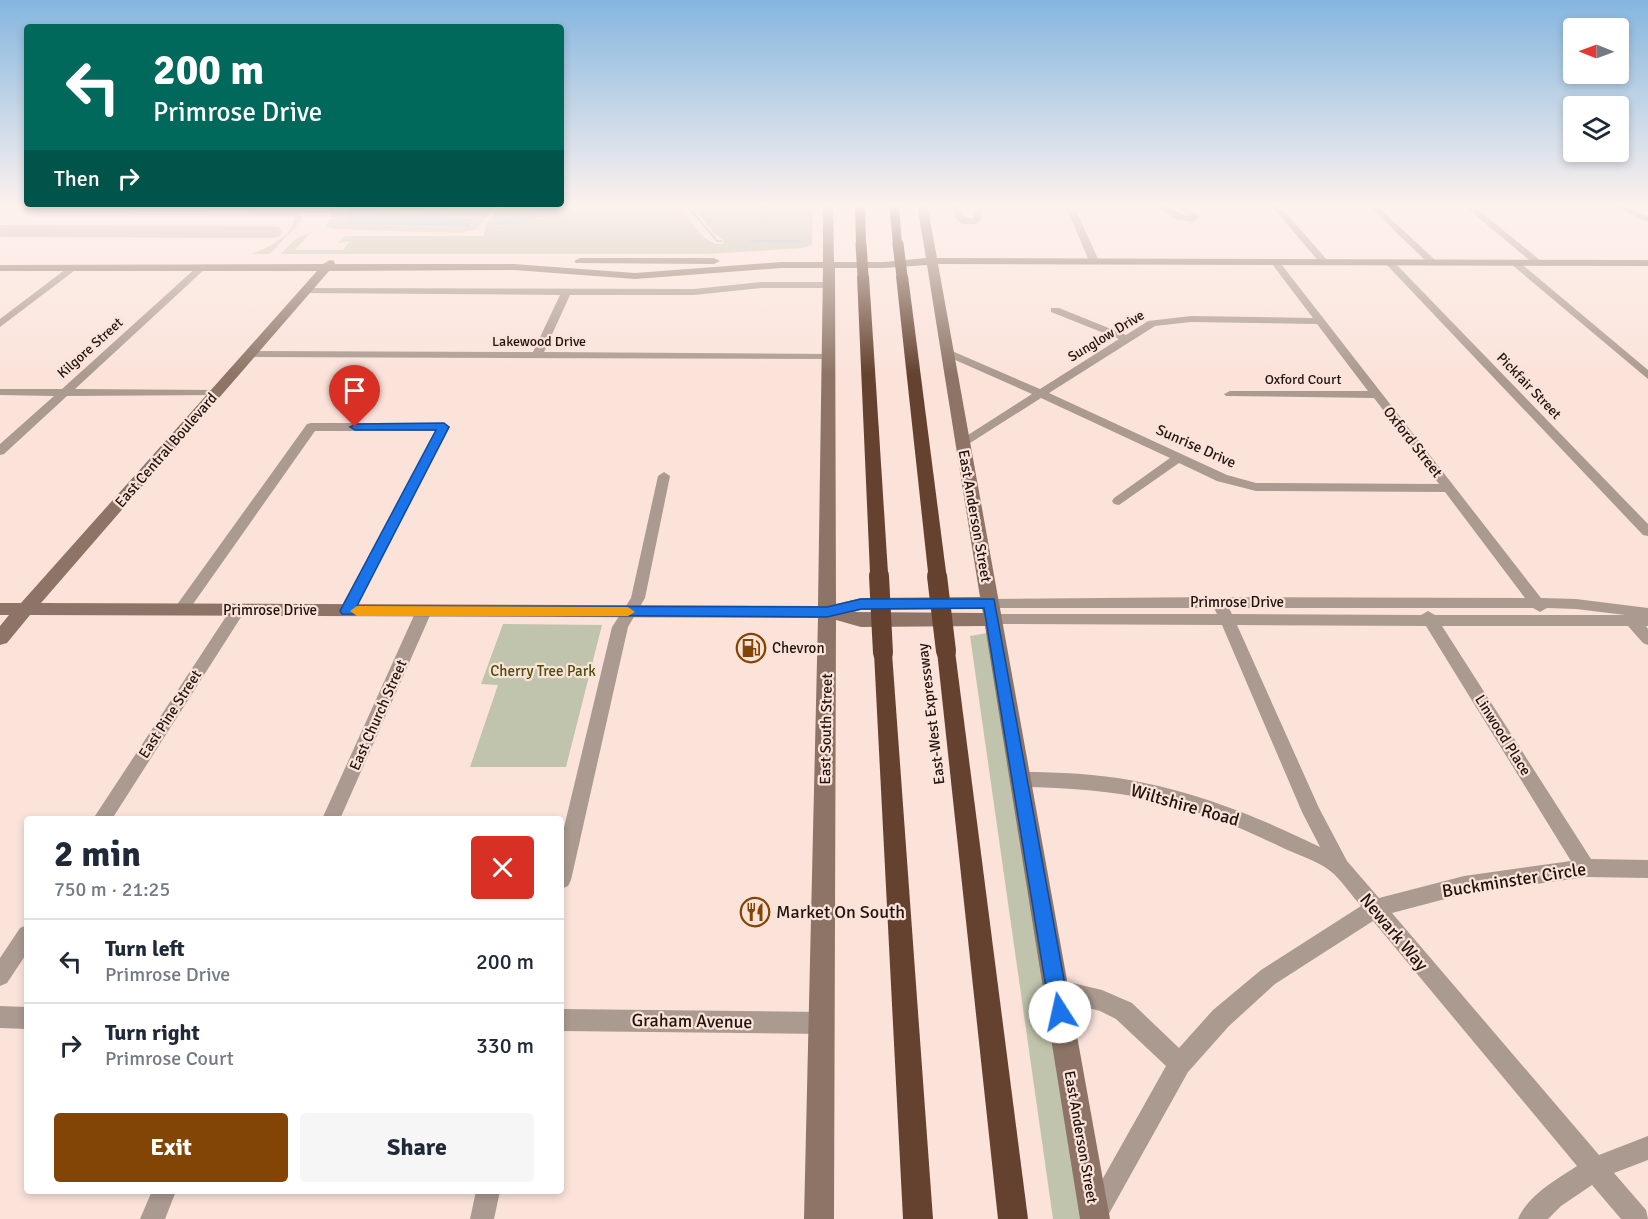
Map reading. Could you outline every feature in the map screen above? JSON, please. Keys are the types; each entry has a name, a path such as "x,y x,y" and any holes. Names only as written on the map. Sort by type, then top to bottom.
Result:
{"highway":[{"path":"862,261 883,654 918,1219"},
{"name":"East-West Expressway","path":"900,261 1013,1219"}],"main road":[{"path":"58,261 514,267 635,276 694,274 822,261"},
{"name":"East South Street","path":"819,1219 830,357 829,261"},
{"path":"837,261 884,266 931,261 1537,262 1645,265"},
{"name":"East Anderson Street","path":"931,261 1094,1217"},
{"path":"0,268 201,268 328,265"},
{"name":"East Central Boulevard","path":"0,638 328,265"},
{"name":"Primrose Drive","path":"0,609 827,612 861,620 991,611"}],"street":[{"name":"Oxford Street","path":"1275,262 1551,622"},
{"name":"Pickfair Street","path":"1389,262 1648,532"},
{"path":"1514,262 1648,376"},
{"path":"0,324 73,268"},
{"name":"Kilgore Street","path":"0,451 201,268"},
{"path":"305,291 694,292 761,285 830,285"},
{"path":"537,356 566,292"},
{"path":"1055,310 1127,339"},
{"name":"Sunglow Drive","path":"963,442 1152,323 1171,320 1320,321"},
{"name":"Lakewood Drive","path":"249,354 830,357"},
{"name":"Sunrise Drive","path":"948,354 1040,393 1222,478 1256,487 1449,488"},
{"path":"0,392 216,393"},
{"name":"Oxford Court","path":"1230,394 1377,395"},
{"path":"181,610 311,427 444,427 347,611"},
{"path":"1119,501 1178,458"},
{"path":"564,867 620,627 638,598 664,476"},
{"name":"Primrose Drive","path":"991,611 1219,602 1576,604 1648,613"},
{"name":"Newark Way","path":"1219,602 1311,812 1340,867 1637,1219"},
{"name":"Linwood Place","path":"1420,603 1586,868"},
{"name":"East Pine Street","path":"104,816 238,610"},
{"name":"East Church Street","path":"332,816 424,611"},
{"name":"Primrose Drive","path":"991,611 1226,619 1641,621"},
{"path":"1641,621 1648,639"},
{"name":"Wiltshire Road","path":"1020,780 1081,781 1150,790 1215,810 1269,831 1340,867"},
{"name":"Buckminster Circle","path":"1094,1217 1180,1064 1221,1018 1268,977 1374,909 1464,885 1586,868 1648,869"},
{"path":"0,976 24,940"},
{"path":"1056,990 1102,1001 1124,1011 1180,1064"},
{"path":"0,1017 24,1018"},
{"name":"Graham Avenue","path":"564,1020 822,1023"},
{"path":"1530,1219 1552,1197 1594,1169 1648,1148"},
{"path":"152,1219 163,1194"},
{"path":"482,1219 487,1194"}],"green space":[{"name":"Cherry Tree Park","path":"503,624 602,625 566,767 470,767 498,685 481,684"},
{"path":"987,633 1082,1219 1053,1219 970,636"}],"slow traffic":[{"path":"357,611 628,612"}],"place":[{"name":"Chevron","path":"751,648"},
{"name":"Market On South","path":"755,912"}],"route":[{"path":"355,427 444,427 347,611 827,612 861,604 990,603 1060,1012"}]}
